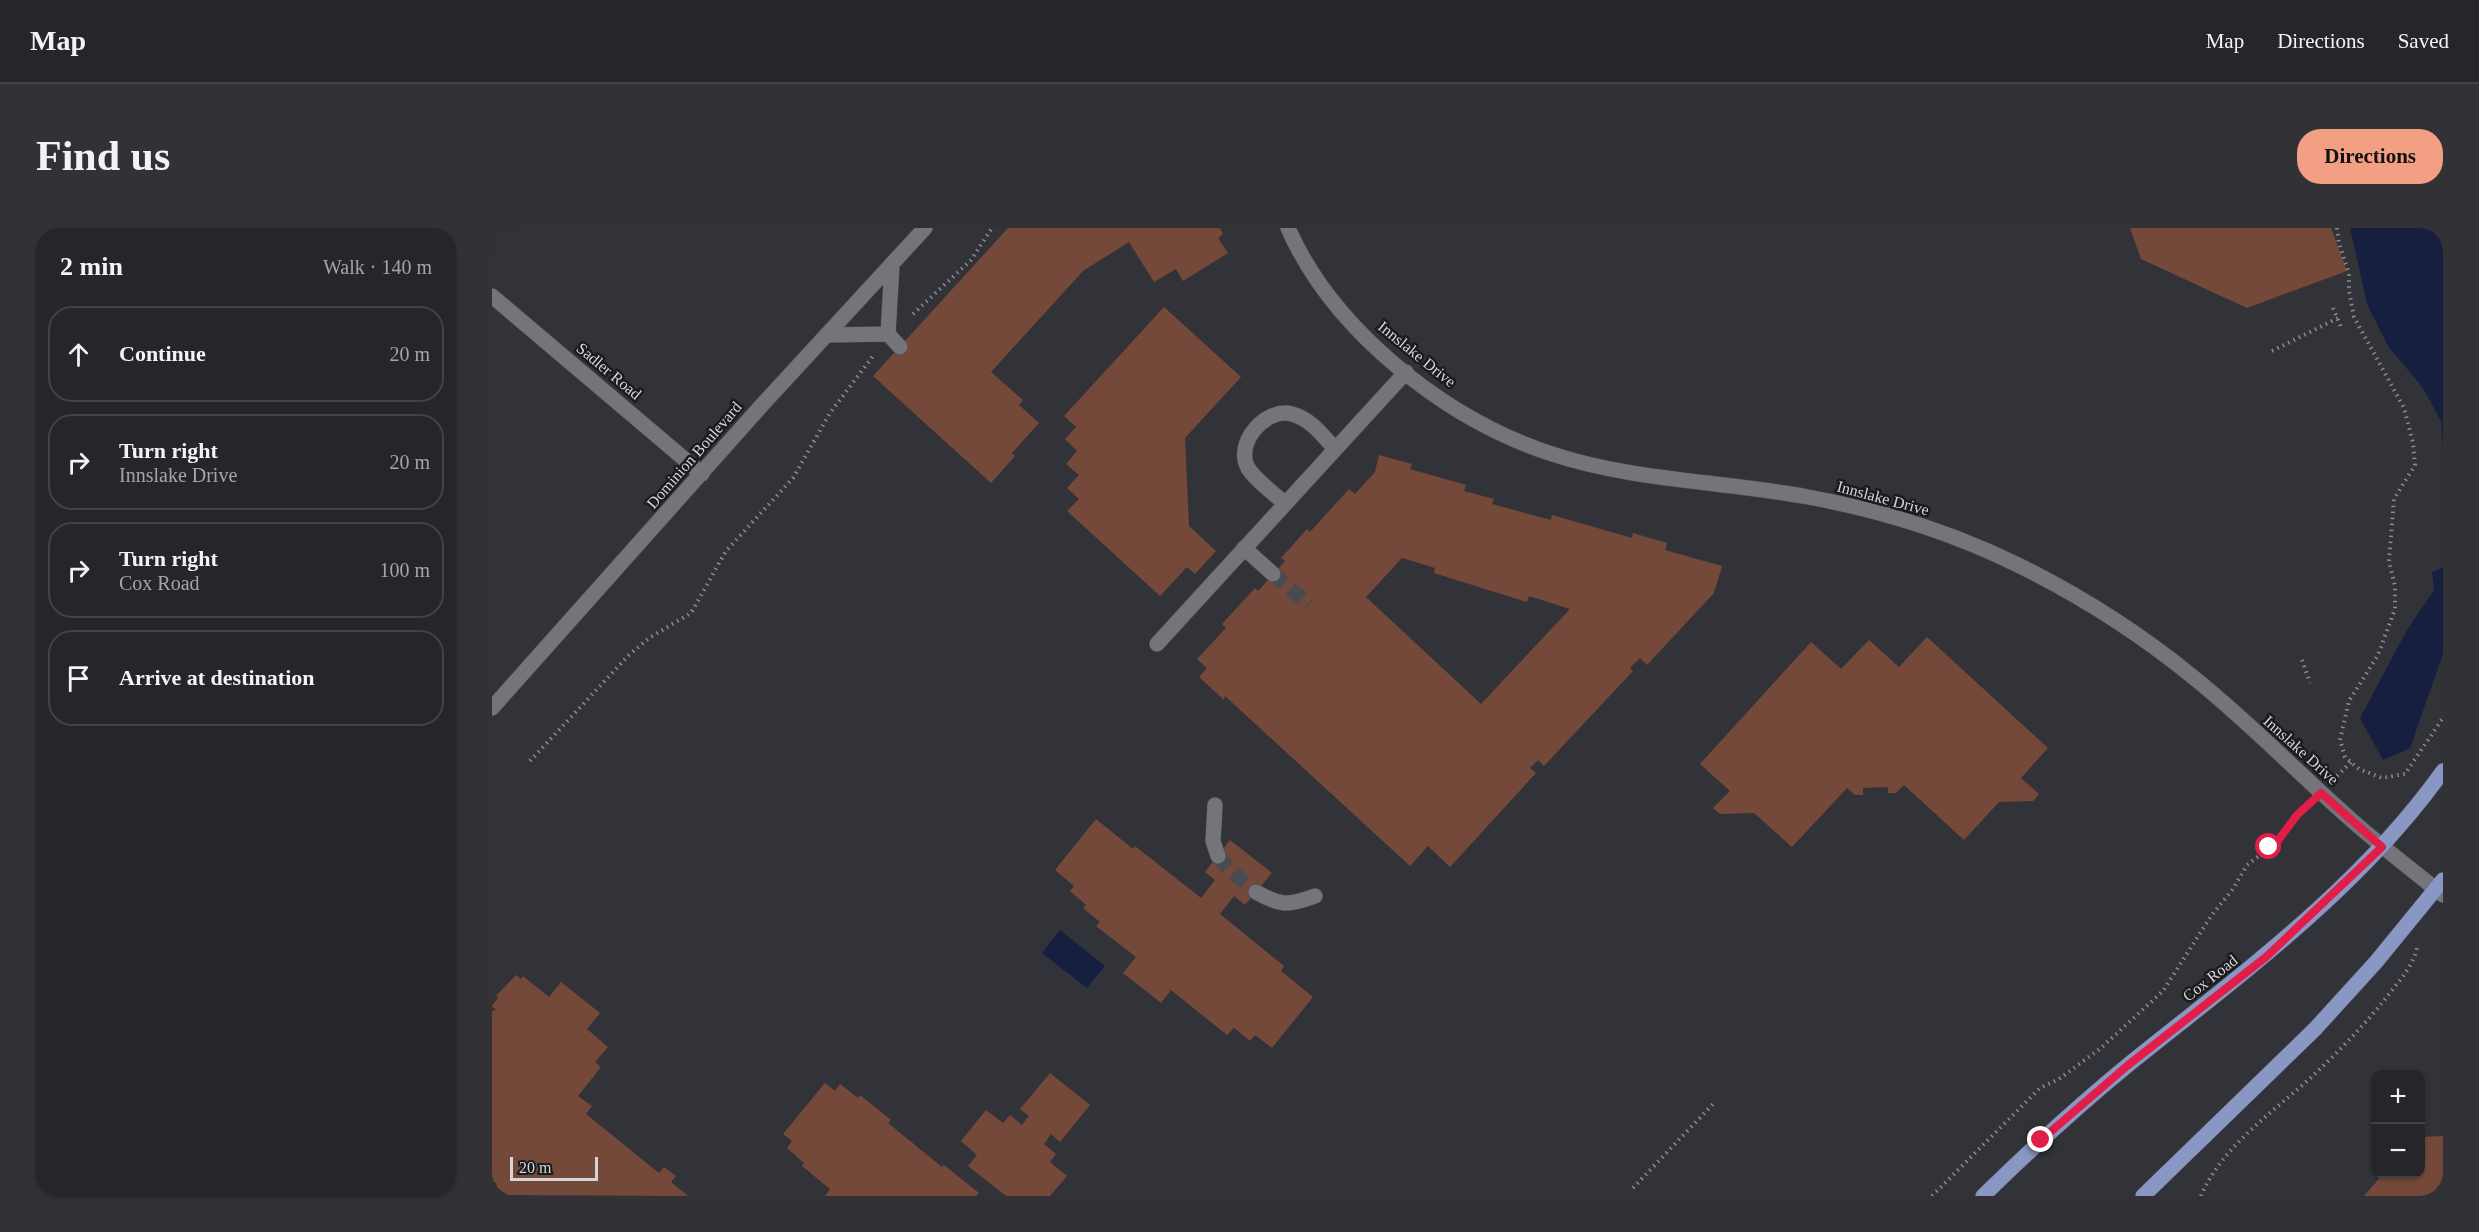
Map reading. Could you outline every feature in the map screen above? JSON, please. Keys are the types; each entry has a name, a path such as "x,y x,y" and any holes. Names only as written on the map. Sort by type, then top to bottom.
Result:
{"main road":[{"name":"Cox Road","path":"1983,1196 2041,1140 2119,1073 2266,957 2382,847 2443,771"},
{"path":"2143,1196 2315,1029 2441,888"}],"street":[{"name":"Dominion Boulevard","path":"492,708 925,228"},
{"name":"Innslake Drive","path":"1288,228 1326,291 1347,317 1392,362 1445,402 1489,428 1549,453 1610,468 1809,497 1876,513 1942,533 2016,564 2085,600 2142,637 2195,678 2382,847 2441,888"},
{"path":"828,335 893,339 892,265"},
{"name":"Sadler Road","path":"492,296 702,474"},
{"path":"1157,644 1406,372"},
{"path":"1285,504 1248,468 1245,447 1256,427 1272,416 1291,414 1312,424 1335,449"},
{"path":"1244,549 1273,574"},
{"path":"1215,804 1213,841 1218,856"},
{"path":"1256,892 1276,903 1294,904 1315,896"}],"path":[{"path":"530,761 629,655 649,638 691,613 726,551 793,478 830,414 860,371 971,260 992,228"},
{"path":"2337,228 2339,244 2349,273 2349,291 2354,317 2404,408 2414,443 2415,465 2394,499 2389,561 2395,586 2395,609 2378,655 2349,701 2340,740 2345,757 2359,769 2382,778 2405,774 2443,718"},
{"path":"2333,308 2341,327"},
{"path":"2272,351 2338,318"},
{"path":"2302,660 2310,683"},
{"path":"1932,1196 2040,1088 2059,1079 2101,1048 2163,992 2211,916 2233,889 2247,865 2277,842 2297,815 2350,762"},
{"path":"2201,1196 2215,1169 2234,1148 2320,1069 2370,1018 2408,970 2418,946 2414,916"},
{"path":"1633,1188 1715,1102"}],"water":[{"path":"2350,228 2443,228 2443,449 2441,421 2423,388 2388,346 2367,304"},
{"path":"2443,568 2443,654 2410,748 2383,760 2360,718 2407,630 2434,590 2432,572"},
{"path":"1060,930 1105,966 1087,988 1042,953"}],"building":[{"path":"1008,228 1220,228 1223,234 1218,238 1228,253 1183,281 1176,269 1154,282 1129,242 1083,271 991,372 1023,400 1019,405 1039,423 1012,453 1015,456 991,483 873,376"},
{"path":"2130,228 2331,228 2347,271 2247,308 2141,259"},
{"path":"1164,307 1241,377 1185,438 1189,526 1216,551 1195,574 1187,567 1160,596 1067,511 1079,499 1067,488 1079,475 1066,464 1077,451 1065,439 1076,427 1064,416"},
{"path":"1379,455 1412,464 1410,469 1466,485 1464,491 1494,499 1492,504 1551,520 1552,515 1632,538 1633,533 1667,543 1665,550 1722,566 1714,593 1647,665 1640,658 1630,668 1633,671 1544,766 1538,760 1530,768 1536,773 1450,867 1428,846 1410,866 1225,696 1224,700 1199,677 1207,668 1197,659 1226,628 1222,624 1255,588 1258,591 1285,561 1281,558 1307,529 1310,532 1349,489 1355,494 1375,472","holes":["1402,558 1435,568 1434,573 1527,602 1529,596 1570,609 1481,704 1366,597"]},
{"path":"1927,637 2048,748 2021,778 2039,794 2033,801 1999,802 1964,840 1904,785 1896,793 1888,793 1888,787 1863,788 1863,795 1855,795 1847,788 1792,847 1754,813 1720,814 1713,808 1730,791 1700,764 1811,642 1841,669 1869,640 1899,667"},
{"path":"1096,819 1133,849 1135,846 1201,898 1215,880 1205,872 1230,840 1272,873 1245,905 1234,896 1220,914 1284,966 1281,971 1313,997 1272,1048 1255,1035 1250,1041 1234,1028 1227,1035 1171,990 1161,1003 1123,973 1136,957 1096,926 1100,922 1083,908 1086,905 1070,891 1074,886 1055,870"},
{"path":"516,975 521,979 523,976 549,997 561,982 600,1013 587,1029 608,1047 595,1062 601,1067 578,1096 592,1106 586,1114 659,1173 664,1167 676,1176 671,1182 688,1196 499,1195 501,1193 495,1188 497,1184 495,1182 492,1185 492,1011 496,1010 492,1006 498,998 496,996"},
{"path":"1050,1073 1090,1105 1060,1142 1051,1134 1044,1144 1056,1154 1050,1162 1067,1176 1050,1196 1006,1196 968,1166 977,1155 961,1141 986,1110 1003,1123 1010,1115 1022,1125 1029,1116 1020,1109"},
{"path":"825,1083 835,1091 840,1084 858,1098 860,1095 891,1120 888,1123 942,1167 944,1165 979,1193 976,1196 825,1196 830,1189 802,1166 804,1163 787,1148 792,1141 783,1134"},
{"path":"2443,1136 2443,1196 2364,1196 2380,1178 2425,1178 2425,1137"}],"tunnel":[{"path":"1273,574 1309,605"},
{"path":"1218,856 1230,870 1256,892"}],"route":[{"path":"2041,1140 2127,1066 2266,957 2382,847 2321,793 2297,815 2285,834 2269,847"}]}
